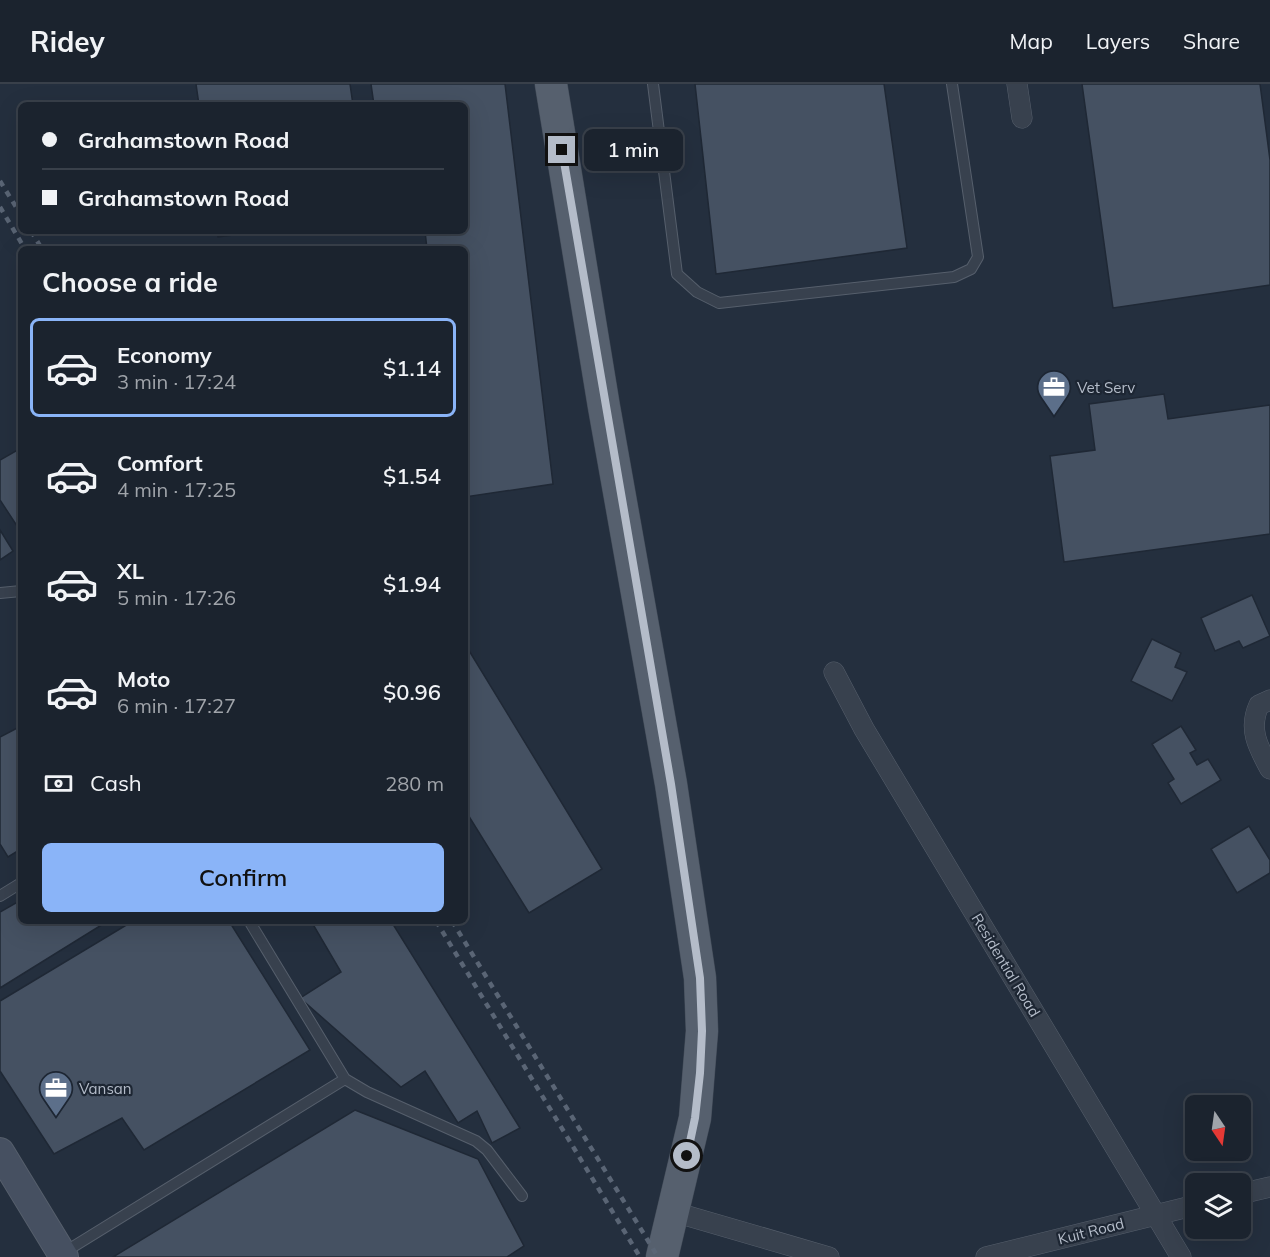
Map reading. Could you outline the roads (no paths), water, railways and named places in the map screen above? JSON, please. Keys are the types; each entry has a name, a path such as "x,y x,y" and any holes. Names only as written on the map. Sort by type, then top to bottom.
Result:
{"main road":[{"path":"551,84 604,407 671,784 700,978 702,1031 695,1118 662,1257"}],"street":[{"path":"1017,84 1023,118"},
{"name":"Residential Road","path":"834,672 864,729 1181,1257"},
{"path":"1270,700 1259,705 1254,717 1254,736 1270,769"},
{"path":"0,1152 63,1255"},
{"path":"1251,1191 1270,1187"},
{"name":"Kuit Road","path":"986,1257 1185,1208"},
{"path":"672,1218 829,1257"}],"lane":[{"path":"653,84 677,274 697,292 719,303 954,277 971,269 978,257 952,84"},
{"path":"0,593 18,591"},
{"path":"0,896 18,885"},
{"path":"251,924 345,1079 368,1092 476,1141 487,1150 522,1196"},
{"path":"63,1255 345,1079"}],"railway":[{"path":"0,181 18,210"},
{"path":"0,207 23,246"},
{"path":"33,234 40,246"},
{"path":"438,924 640,1257"},
{"path":"454,924 658,1257"}],"place":[{"name":"Vet Serv","path":"1054,416"},
{"name":"Vansan","path":"56,1117"}]}
